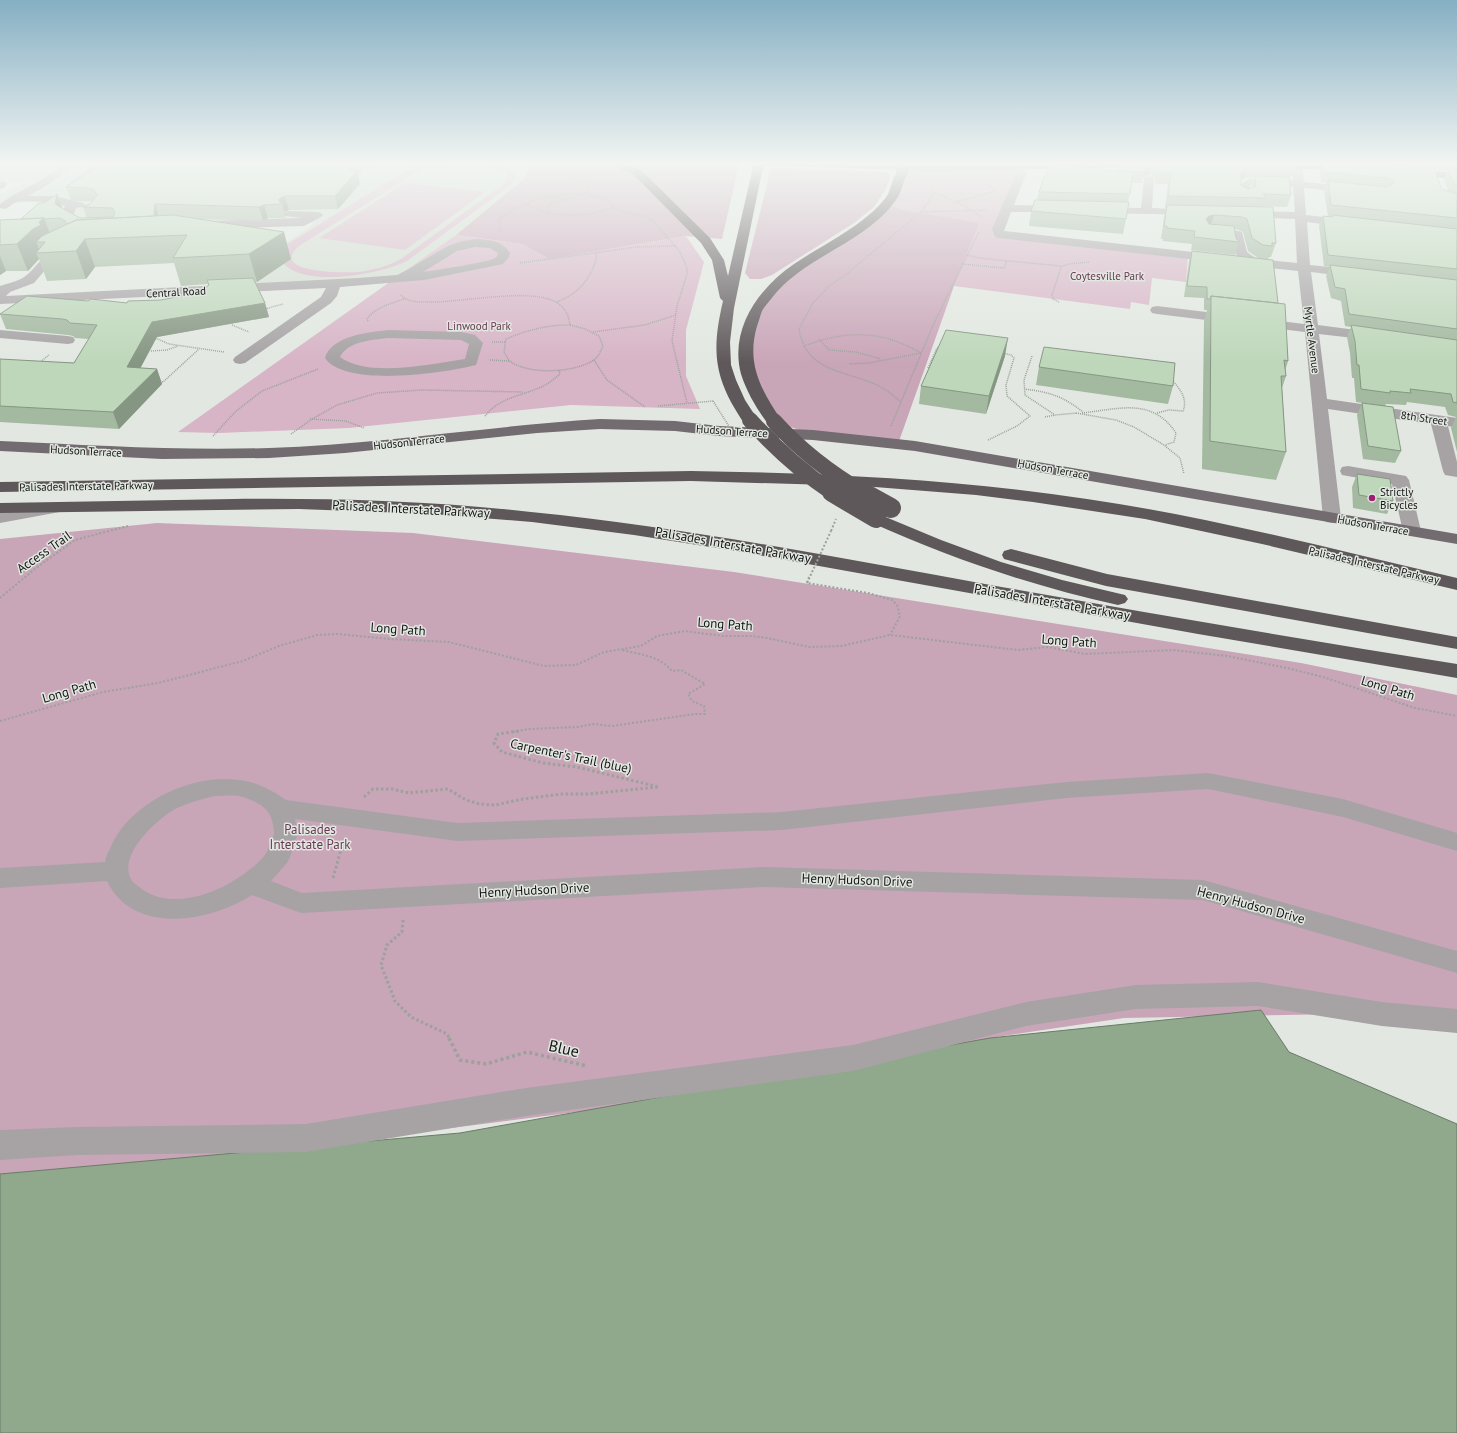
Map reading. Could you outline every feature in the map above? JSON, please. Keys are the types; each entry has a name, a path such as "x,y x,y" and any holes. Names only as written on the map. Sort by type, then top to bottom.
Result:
{"highway":[{"path":"694,229 713,250 720,266 728,305"},
{"path":"744,229 722,341 724,364 732,391 750,420 764,437 796,467 832,492 884,513 935,528 981,546 1029,561 1080,574 1177,593 1457,643"},
{"path":"856,229 783,279 764,297 754,313 747,331 746,363 757,394 774,421 788,437 819,464 861,492 884,513 925,540 972,559 1067,587 1144,604 1358,643 1457,664"},
{"name":"Palisades Interstate Parkway","path":"0,487 691,476 758,476 829,479 952,488 1073,502 1181,521 1457,584"},
{"name":"Palisades Interstate Parkway","path":"0,508 327,504 454,510 568,521 642,530 746,547 1077,606 1457,671"},
{"path":"1337,556 1457,574"}],"main road":[{"name":"Hudson Terrace","path":"0,446 150,454 246,454 332,449 560,426 674,426 826,436 884,442 1457,539"}],"street":[{"path":"223,229 198,231 286,232"},
{"path":"998,229 999,234 1373,276"},
{"name":"Myrtle Avenue","path":"1301,229 1310,327 1320,403 1332,518"},
{"path":"1210,233 1238,235 1240,252 1243,256 1253,262"},
{"path":"26,264 64,244 67,240 64,238"},
{"name":"Central Road","path":"2,295 90,296 334,284 405,277 483,265 498,261 503,257 504,253 498,246 483,243 466,244 449,249 405,277"},
{"path":"2,295 29,280 48,259 77,244"},
{"path":"2,295 175,280 178,282 172,292"},
{"path":"240,360 326,300 330,296 334,284"},
{"path":"196,302 212,295 214,290"},
{"path":"90,296 88,302 105,308"},
{"path":"1157,310 1310,327 1395,339"},
{"path":"0,334 68,340"},
{"path":"388,334 461,336 470,338 476,343 471,362 414,370 367,371 346,367 336,363 332,358 333,354 343,345 358,339 388,334"},
{"name":"8th Street","path":"1320,403 1457,422"},
{"path":"1438,420 1450,471 1457,472"},
{"path":"1348,472 1400,480 1412,531"},
{"path":"0,518 59,507"},
{"path":"280,808 457,832 782,821 1066,790 1208,781 1343,808 1457,842"},
{"path":"217,788 242,788 270,798 280,808 284,814 287,828 287,835 282,850 270,867 251,884 228,897 213,903 186,909 162,908 141,902 127,892 122,886 117,871 122,846 135,828 154,812 180,797 194,792 217,788"},
{"path":"0,878 117,871"},
{"name":"Henry Hudson Drive","path":"251,884 301,903 765,878 1203,890 1457,962"},
{"path":"0,1145 78,1141 306,1138 526,1102 853,1058 1026,1014 1136,997 1258,994 1382,1014 1457,1021"}],"path":[{"path":"483,243 491,239 500,229"},
{"path":"660,229 680,252 687,274 677,306 672,341 688,403 713,401"},
{"path":"901,229 844,276 829,286 813,303 799,329 804,346 816,361 835,372 883,386 894,394 901,402"},
{"path":"884,442 921,353 962,264 982,229"},
{"path":"483,265 516,263 637,247 675,246"},
{"path":"557,302 576,294 583,285 594,264 597,257 596,253"},
{"path":"967,255 978,258 1063,266 1091,262"},
{"path":"962,264 1004,268 1008,261"},
{"path":"1059,302 1053,299 1052,295 1058,272 1063,266"},
{"path":"404,299 400,292 405,277"},
{"path":"388,334 374,329 369,324 367,318 372,311 404,299 446,303 519,296 538,296 557,302 563,307 570,319 570,325"},
{"path":"592,332 635,328 665,320 676,315"},
{"path":"232,324 233,326 250,332"},
{"path":"570,325 592,332 599,336 603,346 594,360 581,365 559,370 540,370 515,365 509,361 504,353 506,339 525,330 548,326 570,325"},
{"path":"804,346 819,339 855,332 909,344 921,353"},
{"path":"151,336 169,344 206,350"},
{"path":"819,339 829,350 856,352 882,359"},
{"path":"38,364 68,340"},
{"path":"151,351 168,350 179,346"},
{"path":"928,368 937,348 944,347"},
{"path":"155,381 163,382 199,349"},
{"path":"850,364 869,363 882,359 921,353"},
{"path":"987,441 1020,424 1030,416 1007,396 1006,385 1014,358 1011,355 1001,353"},
{"path":"1032,356 1024,394 1055,415"},
{"path":"594,360 607,380 645,407"},
{"path":"211,438 235,412 262,391 315,370"},
{"path":"291,434 310,419 327,410 365,396 388,391 523,392 536,390 553,380 560,374 559,370"},
{"path":"1157,413 1169,410 1183,411 1185,407 1186,403 1184,397 1170,379"},
{"path":"1024,389 1053,393 1062,397 1084,413"},
{"path":"486,433 485,418 491,409 504,400 523,392"},
{"path":"1045,417 1134,407 1157,413 1172,424 1176,433 1174,442 1164,445"},
{"path":"1076,413 1116,420 1139,430 1164,445 1180,458 1184,478"},
{"path":"310,419 346,421 364,428"},
{"path":"836,517 807,583 868,593 892,600 898,605 900,616 890,635"},
{"name":"Access Trail","path":"0,598 36,568 75,540 128,526"},
{"name":"Long Path","path":"0,721 103,692 158,683 244,661 279,646 317,635 337,634 390,639 449,642 544,666 576,665 604,652 641,646 657,636 685,631 723,636 757,636 809,647 841,646 890,635 1018,650 1048,647 1084,654 1173,650 1227,656 1324,676 1415,708 1457,716"},
{"name":"Carpenter's Trail (blue)","path":"363,798 373,790 392,788 409,793 448,789 466,800 479,804 495,805 523,799 562,794 589,794 659,787 577,767 543,763 502,752 494,744 498,734 528,728 547,729 592,724 612,726 695,714 705,714 704,706 694,703 690,700 688,694 694,690 701,689 705,684 681,670 672,671 670,666 644,654 618,650"},
{"path":"332,881 345,835"},
{"name":"Blue","path":"404,918 402,932 387,945 381,965 395,1001 411,1017 447,1034 454,1044 460,1060 486,1064 527,1052 595,1068"}],"shaded area":[{"path":"30,229 127,229 27,232"},
{"path":"307,229 464,229 404,273 393,279 214,290"},
{"path":"1261,1010 1289,1052 1457,1124 1457,1433 0,1433 0,1174 460,1133 990,1038"}],"green space":[{"path":"312,229 326,229 299,246 292,255 293,262 301,267 312,270 326,272 359,272 391,264 401,259 442,229 451,229 407,261 380,270 344,276 326,277 309,275 295,271 284,264 284,251 289,246 286,245"},
{"path":"333,229 434,229 405,250 319,238"},
{"path":"463,229 724,229 722,239 686,236 549,259 522,244 456,235"},
{"path":"756,229 845,229 772,275 761,279 750,279 745,273"},
{"path":"853,229 977,229 954,286 898,444 813,435 774,421 746,363 764,297"},
{"name":"Coytesville Park","path":"954,229 1000,229 999,234 1188,255 1186,282 1152,278 1149,305 1131,302 1130,309 954,286 973,236"},
{"name":"Linwood Park","path":"456,235 522,244 549,259 686,236 704,262 686,330 686,376 700,409 571,405 349,428 219,433 178,432"},
{"name":"Palisades Interstate Park","path":"157,523 413,533 734,572 1301,663 1457,695 1457,1013 1124,1018 990,1038 974,1061 61,1178 0,1179 0,539"}],"building":[{"path":"0,229 33,229 17,244 0,245"},
{"path":"57,229 264,229 284,232 249,254 173,258 187,235 85,239 76,251 36,253 45,242 36,242 42,236"},
{"path":"1175,229 1234,229 1236,238 1239,242 1194,237 1195,231"},
{"path":"1250,229 1275,229 1276,243 1272,243 1272,246 1263,245 1252,238"},
{"path":"1325,229 1457,229 1457,269 1328,255"},
{"path":"1192,251 1273,260 1278,303 1211,296 1210,299 1207,299 1207,287 1187,286"},
{"path":"1330,265 1457,280 1457,329 1349,314 1345,289 1335,287"},
{"path":"253,278 265,303 152,322 127,367 157,369 113,412 0,406 0,359 74,363 97,325 70,323 67,320 62,319 0,314 27,296 88,301 91,299 127,303 128,301 161,300 196,293 209,285 207,280"},
{"path":"1211,296 1285,304 1288,361 1284,360 1286,376 1281,376 1286,452 1210,441"},
{"path":"1351,325 1457,340 1457,403 1453,402 1451,394 1410,389 1411,393 1390,391 1390,393 1361,389 1359,365 1357,365 1355,341"},
{"path":"946,330 1008,338 989,396 921,386"},
{"path":"1044,347 1175,363 1173,386 1039,367"},
{"path":"1362,403 1393,407 1401,451 1368,446"},
{"path":"1357,474 1390,479 1393,501 1359,495"}],"place":[{"name":"Strictly Bicycles","path":"1372,498"}]}
